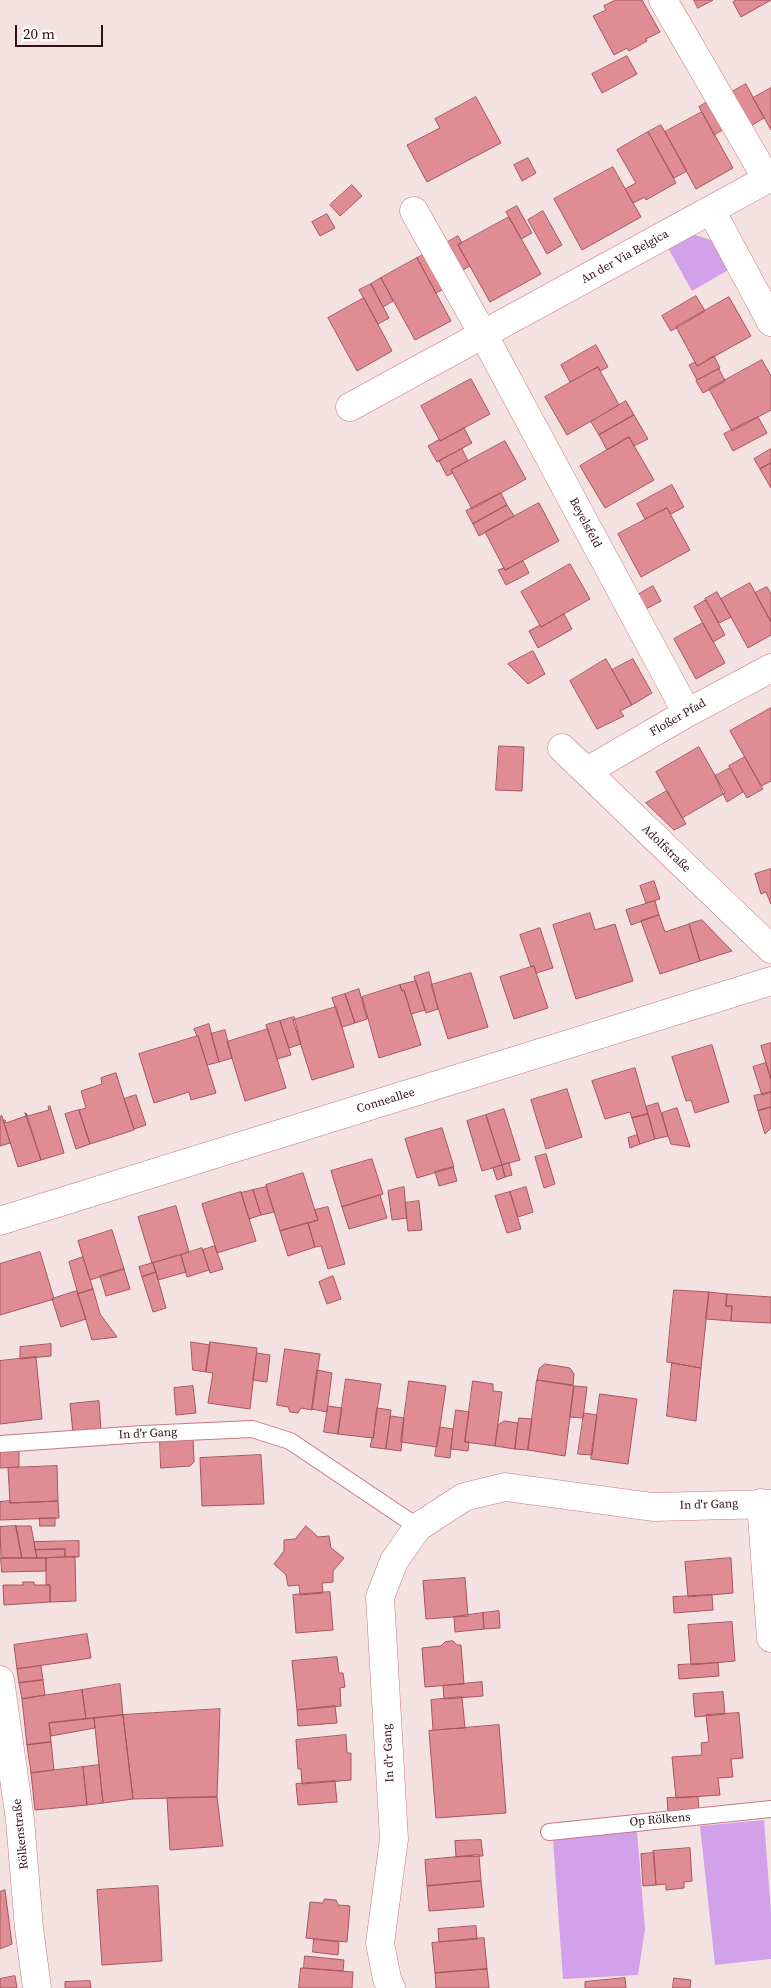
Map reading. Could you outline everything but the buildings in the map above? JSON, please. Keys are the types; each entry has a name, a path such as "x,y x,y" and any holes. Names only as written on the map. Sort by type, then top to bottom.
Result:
{"street":[{"name":"An der Via Belgica","path":"350,407 769,178 663,0"},
{"path":"711,210 771,322"},
{"path":"414,211 483,334"},
{"name":"Beyelsfeld","path":"483,334 687,712"},
{"name":"Floßer Pfad","path":"587,771 687,712 771,668"},
{"name":"Adolfstraße","path":"562,748 771,949"},
{"name":"Conneallee","path":"0,1221 771,981"},
{"name":"In d'r Gang","path":"391,1988 387,1979 380,1943 394,1839 380,1598 394,1561 418,1527 464,1498 505,1488 653,1507 766,1503"},
{"path":"766,1503 771,1638"},
{"name":"Rölkenstraße","path":"0,1680 20,1820 29,1928 37,1988"}],"lane":[{"name":"In d'r Gang","path":"0,1444 143,1434 252,1430 290,1441 418,1527"},
{"name":"Op Rölkens","path":"549,1832 771,1809"}],"shaded area":[{"path":"692,234 714,241 730,269 692,291 668,248"},
{"path":"764,1820 771,1913 771,1959 715,1965 700,1826"},
{"path":"637,1831 645,1929 638,1975 563,1979 553,1840"}]}
